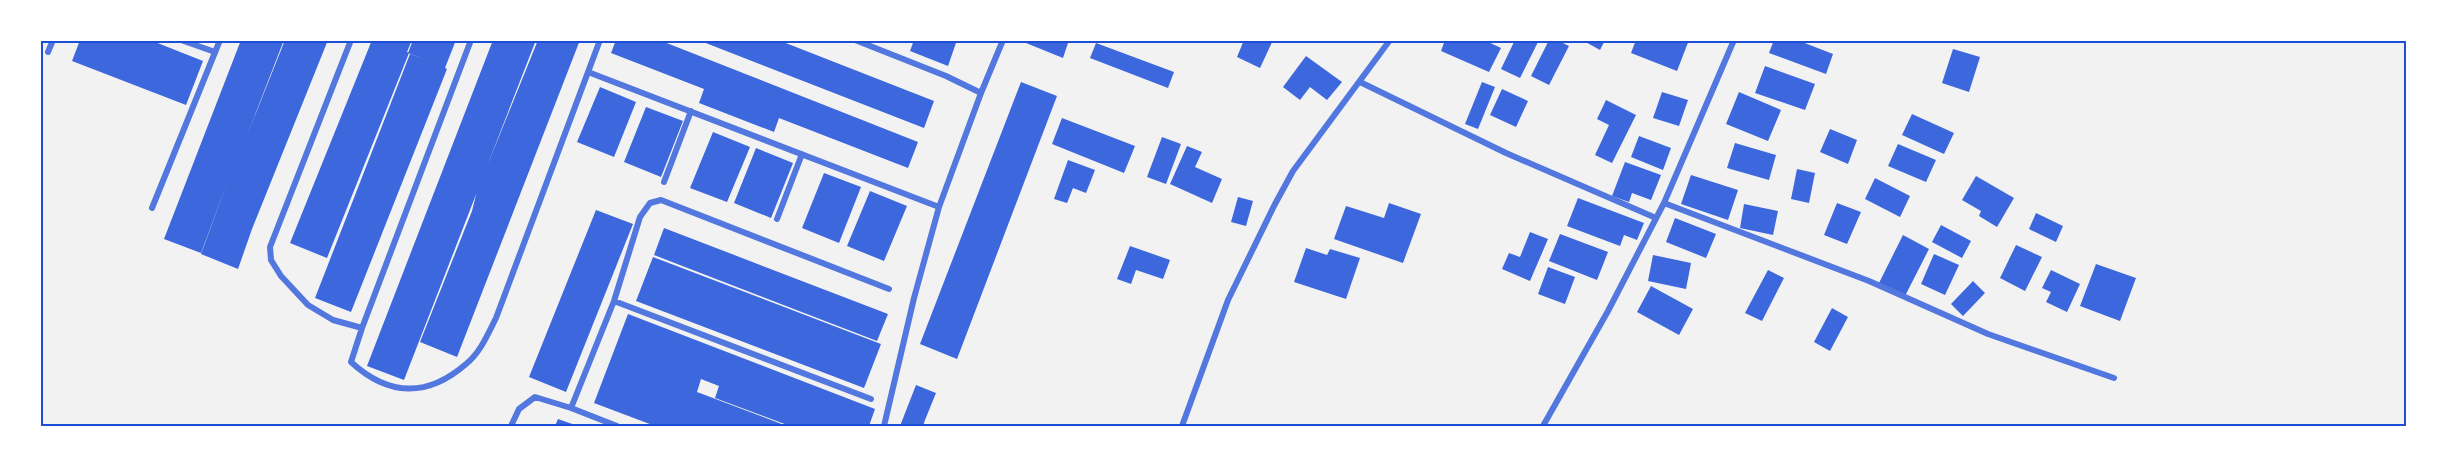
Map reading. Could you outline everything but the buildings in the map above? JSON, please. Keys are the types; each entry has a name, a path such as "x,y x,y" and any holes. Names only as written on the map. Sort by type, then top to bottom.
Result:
{"street":[{"path":"48,52 53,40"},
{"path":"181,40 215,52"},
{"path":"152,208 220,40"},
{"path":"351,40 270,247 271,260 281,276 308,305 333,320 362,328"},
{"path":"471,40 351,362 378,382 398,389 419,388 438,381 467,364 479,350 496,318 600,40"},
{"path":"855,40 946,76 981,93"},
{"path":"884,426 914,298 939,207 1003,40"},
{"path":"1182,426 1228,300 1275,204 1293,171 1390,40"},
{"path":"1543,426 1608,311 1664,203 1734,40"},
{"path":"588,72 939,207"},
{"path":"1360,82 1517,158 1656,218"},
{"path":"664,182 691,111"},
{"path":"777,219 802,154"},
{"path":"571,408 614,301 640,217 650,202 661,200 889,288"},
{"path":"1664,203 1869,282 1988,334 2114,378"},
{"path":"614,301 871,399"},
{"path":"511,426 519,409 535,397 617,426"}]}
